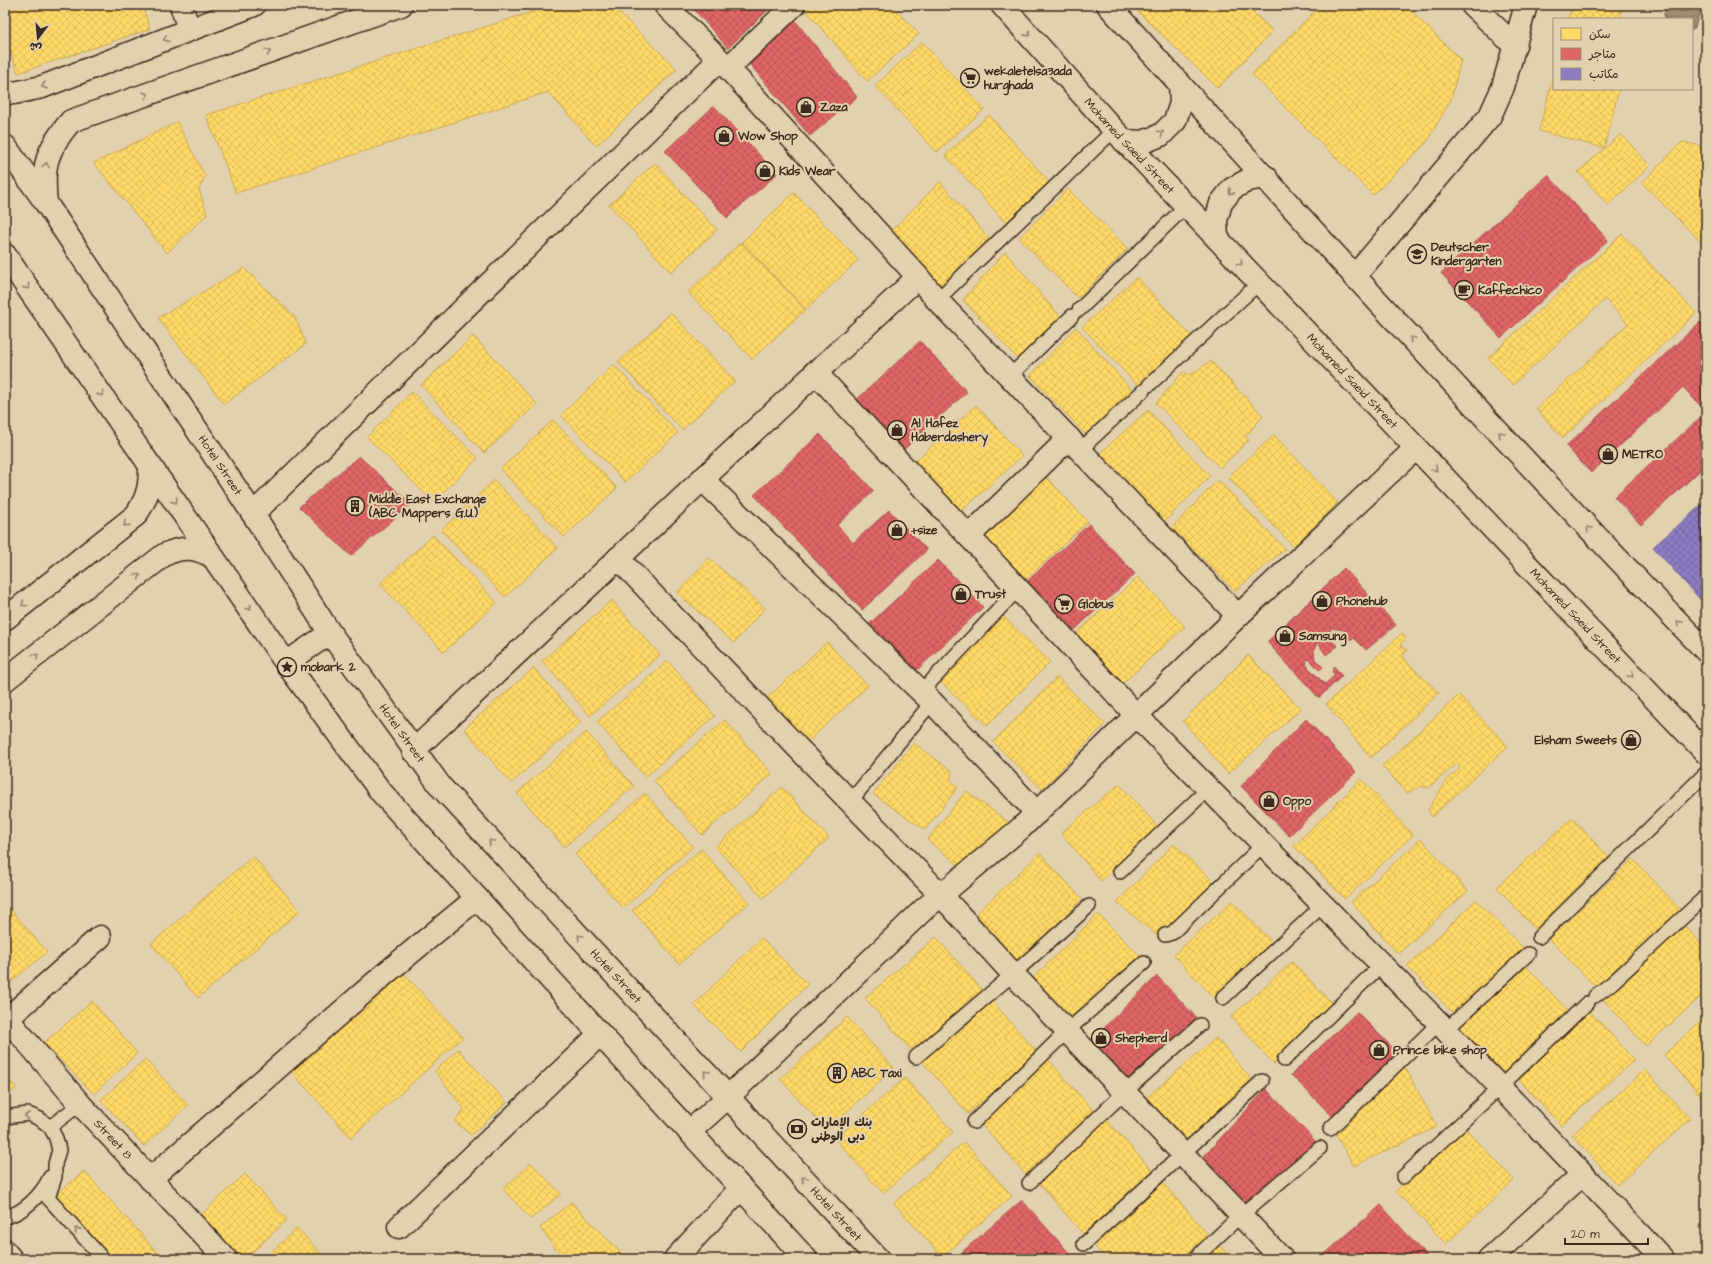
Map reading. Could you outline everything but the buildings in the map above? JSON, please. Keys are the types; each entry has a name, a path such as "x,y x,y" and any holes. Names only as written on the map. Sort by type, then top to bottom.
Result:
{"street":[{"path":"181,5 189,30"},
{"path":"5,92 14,93 42,87 254,5"},
{"path":"46,203 43,181 47,159 56,138 71,122 401,5"},
{"path":"664,5 724,64 918,277 937,300 1238,616"},
{"path":"253,514 724,64 794,5"},
{"name":"Mohamed Saeid Street","path":"1002,5 1119,135 1706,753"},
{"path":"1108,5 1266,177 1354,277 1620,562 1706,651"},
{"path":"1472,5 1515,46"},
{"path":"1354,277 1490,116 1503,87 1526,5"},
{"path":"1119,135 1143,142 1161,135 1174,122 1182,103 1180,84"},
{"name":"Hotel Street","path":"5,146 46,203 253,514 330,634 413,751 441,787 878,1259"},
{"path":"1217,238 1216,220 1221,204 1232,189 1248,180 1266,177"},
{"path":"5,255 286,663 381,792 806,1259"},
{"path":"413,751 815,372 918,277"},
{"path":"815,372 1137,716 1324,904 1443,1027 1662,1259"},
{"path":"969,536 1075,444"},
{"path":"690,1132 923,910 1037,813 1238,616 1416,448"},
{"path":"5,619 136,515 146,500 150,483 150,465"},
{"path":"702,479 926,697 1037,813"},
{"path":"5,680 164,555 176,550 189,548 202,551 213,557"},
{"path":"618,558 850,802 941,895 1013,974 1282,1259"},
{"path":"286,663 330,634"},
{"path":"150,1179 386,973 476,898"},
{"path":"6,1017 100,937"},
{"name":"Street 8","path":"6,1017 80,1104 226,1259"},
{"path":"399,1226 600,1034"},
{"path":"1489,1259 1582,1175"},
{"path":"675,1259 741,1188"}],"lane":[{"path":"937,300 1119,135"},
{"path":"1010,376 1186,206"},
{"path":"1075,444 1146,388 1259,283"},
{"path":"850,802 926,697 1018,589"},
{"path":"1539,938 1706,773"},
{"path":"1120,872 1209,788"},
{"path":"1165,936 1172,933 1264,844"},
{"path":"1403,1177 1591,1000 1612,983 1706,896"},
{"path":"1223,998 1324,904"},
{"path":"916,1058 1089,906"},
{"path":"1330,1129 1443,1027 1528,954"},
{"path":"974,1122 1067,1031 1144,963"},
{"path":"1284,1060 1382,964"},
{"path":"1029,1183 1125,1092 1200,1026"},
{"path":"1084,1244 1262,1081"},
{"path":"50,1127 80,1104"},
{"path":"5,1117 28,1114 40,1119 50,1127 56,1138 59,1150 46,1186 30,1204 5,1217"},
{"path":"1194,1259 1241,1215 1320,1148"},
{"path":"55,1164 55,1177 48,1198 103,1259"},
{"path":"5,1245 17,1259"}],"water":[{"path":"1667,5 1702,5 1693,30 1693,18 1665,18 1664,13"}],"place":[{"name":"wekaletelsa3ada hurghada","path":"970,78"},
{"name":"Zaza","path":"806,107"},
{"name":"Wow Shop","path":"724,136"},
{"name":"Kids Wear","path":"765,171"},
{"name":"Deutscher Kindergarten","path":"1417,254"},
{"name":"Kaffechico","path":"1464,290"},
{"name":"Al Hafez Haberdashery","path":"897,430"},
{"name":"METRO","path":"1608,454"},
{"name":"Middle East Exchange (ABC Mappers G.U.)","path":"355,506"},
{"name":"+size","path":"897,530"},
{"name":"Trust","path":"961,594"},
{"name":"Phonehub","path":"1322,601"},
{"name":"Globus","path":"1064,604"},
{"name":"Samsung","path":"1285,636"},
{"name":"mobark 2","path":"287,667"},
{"name":"Elsham Sweets","path":"1631,740"},
{"name":"Oppo","path":"1269,801"},
{"name":"Shepherd","path":"1101,1038"},
{"name":"Prince bike shop","path":"1379,1050"},
{"name":"ABC Taxi","path":"837,1073"},
{"name":"بنك الإمارات دبى الوطنى","path":"797,1129"}]}
